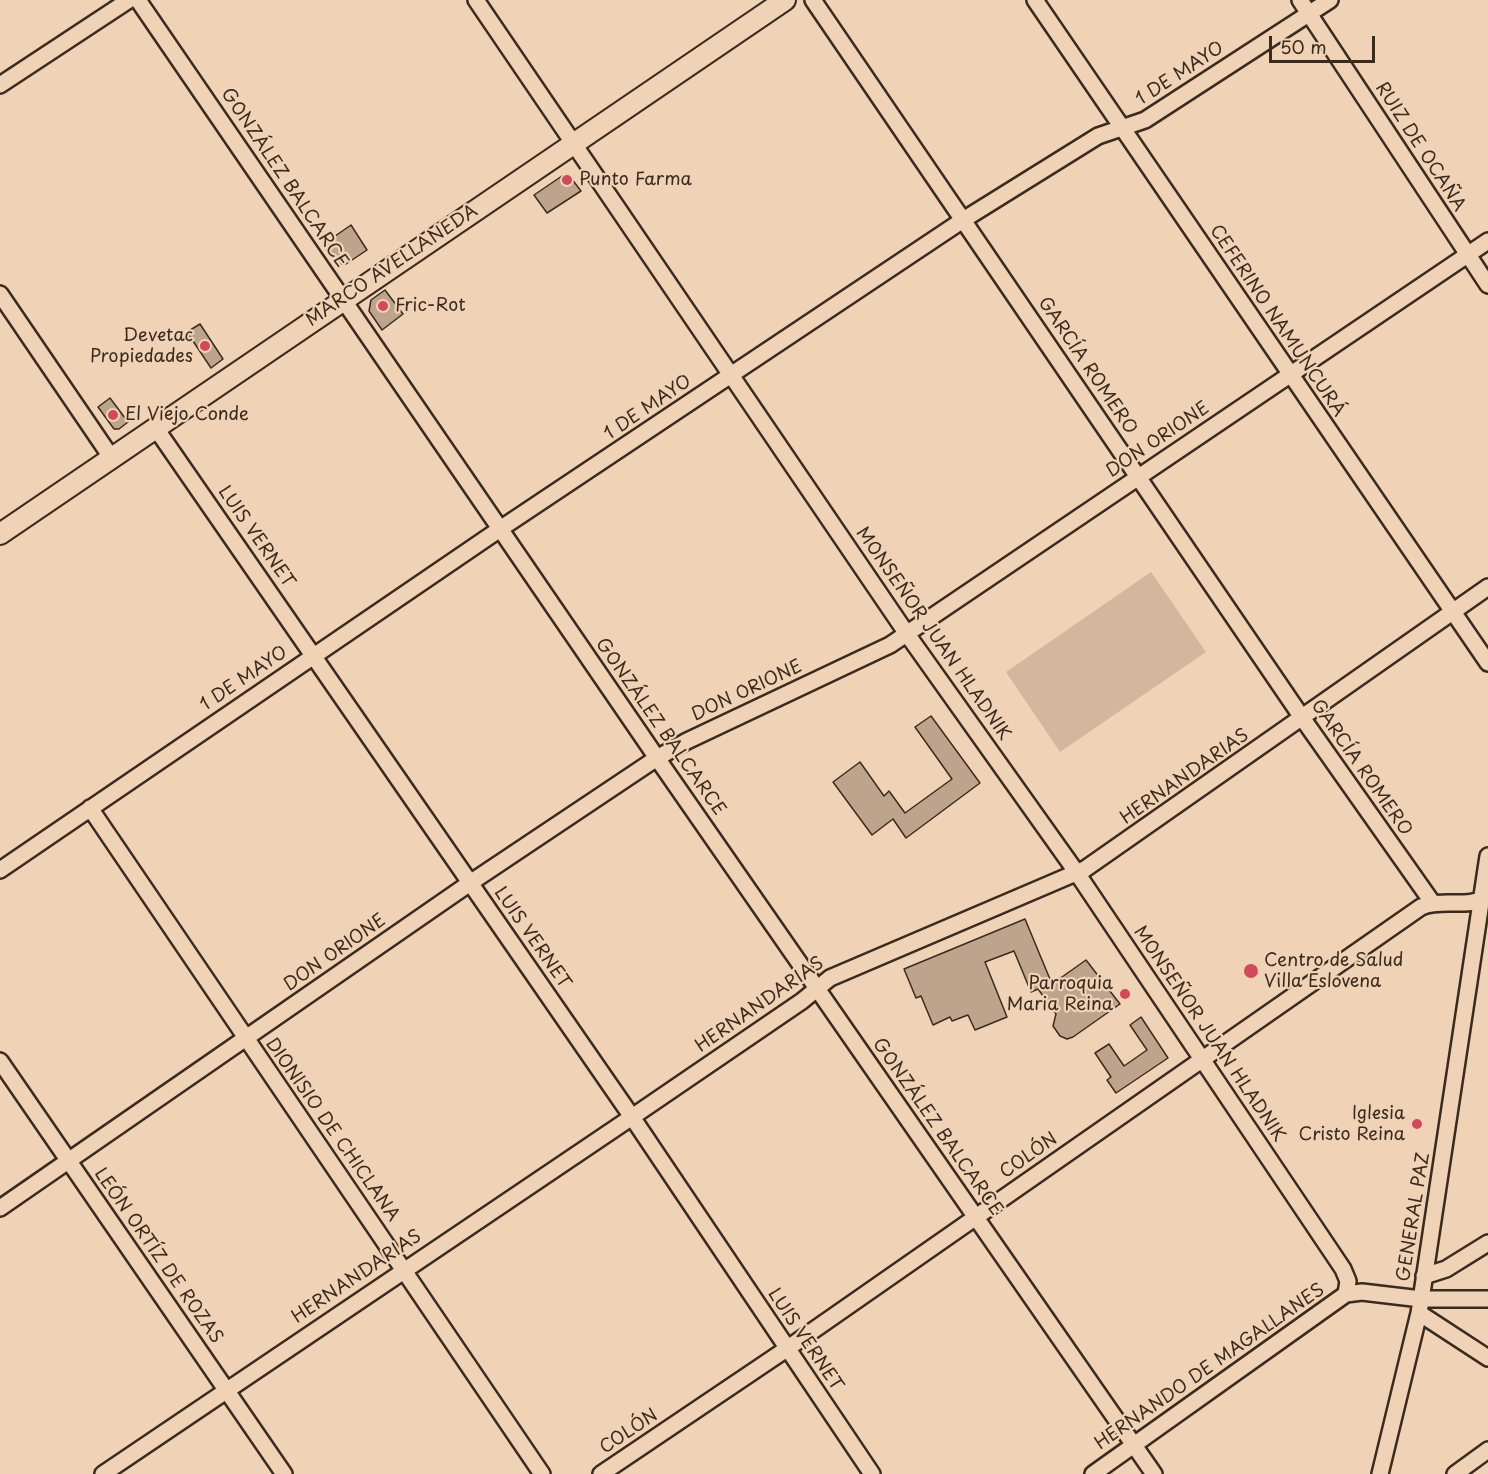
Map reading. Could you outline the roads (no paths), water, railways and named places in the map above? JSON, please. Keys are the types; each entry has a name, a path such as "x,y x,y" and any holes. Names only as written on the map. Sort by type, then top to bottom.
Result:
{"street":[{"path":"0,85 129,0"},
{"name":"GONZÁLEZ BALCARCE","path":"138,0 657,758 1154,1474"},
{"name":"MONSEÑOR JUAN HLADNIK","path":"476,0 907,634 1077,873 1203,1058 1343,1269 1348,1281 1346,1294"},
{"name":"MARCO AVELLANEDA","path":"0,534 784,0"},
{"name":"GARCÍA ROMERO","path":"813,0 1303,719 1431,902"},
{"name":"CEFERINO NAMUNCURÁ","path":"1035,0 1289,375 1488,663"},
{"name":"RUIZ DE OCAÑA","path":"1300,0 1488,285"},
{"name":"1 DE MAYO","path":"0,870 500,529 963,220 1098,136 1145,120 1330,0"},
{"name":"DON ORIONE","path":"0,1208 471,883 657,758 687,741 890,645 1488,241"},
{"path":"2,302 111,457"},
{"name":"LUIS VERNET","path":"155,427 315,655 632,1117 872,1474"},
{"name":"HERNANDARIAS","path":"103,1474 632,1117 818,988 843,972 1077,873 1303,719 1488,587"},
{"name":"DIONISIO DE CHICLANA","path":"90,808 542,1474"},
{"name":"GENERAL PAZ","path":"1380,1474 1420,1306 1485,899 1488,856"},
{"name":"COLÓN","path":"601,1474 788,1348 1421,907 1431,902 1485,899"},
{"name":"LEÓN ORTÍZ DE ROZAS","path":"0,1061 284,1474"},
{"path":"1424,1276 1446,1269 1488,1243"},
{"name":"HERNANDO DE MAGALLANES","path":"1093,1474 1346,1294 1362,1292 1420,1306 1488,1299"},
{"path":"1420,1306 1488,1358"},
{"path":"1460,1473 1488,1450"}],"place":[{"name":"Punto Farma","path":"567,180"},
{"name":"Fric-Rot","path":"383,306"},
{"name":"Devetac Propiedades","path":"205,346"},
{"name":"El Viejo Conde","path":"113,415"},
{"name":"Centro de Salud Villa Eslovena","path":"1251,971"},
{"name":"Parroquia Maria Reina","path":"1125,994"},
{"name":"Iglesia Cristo Reina","path":"1417,1124"}]}
